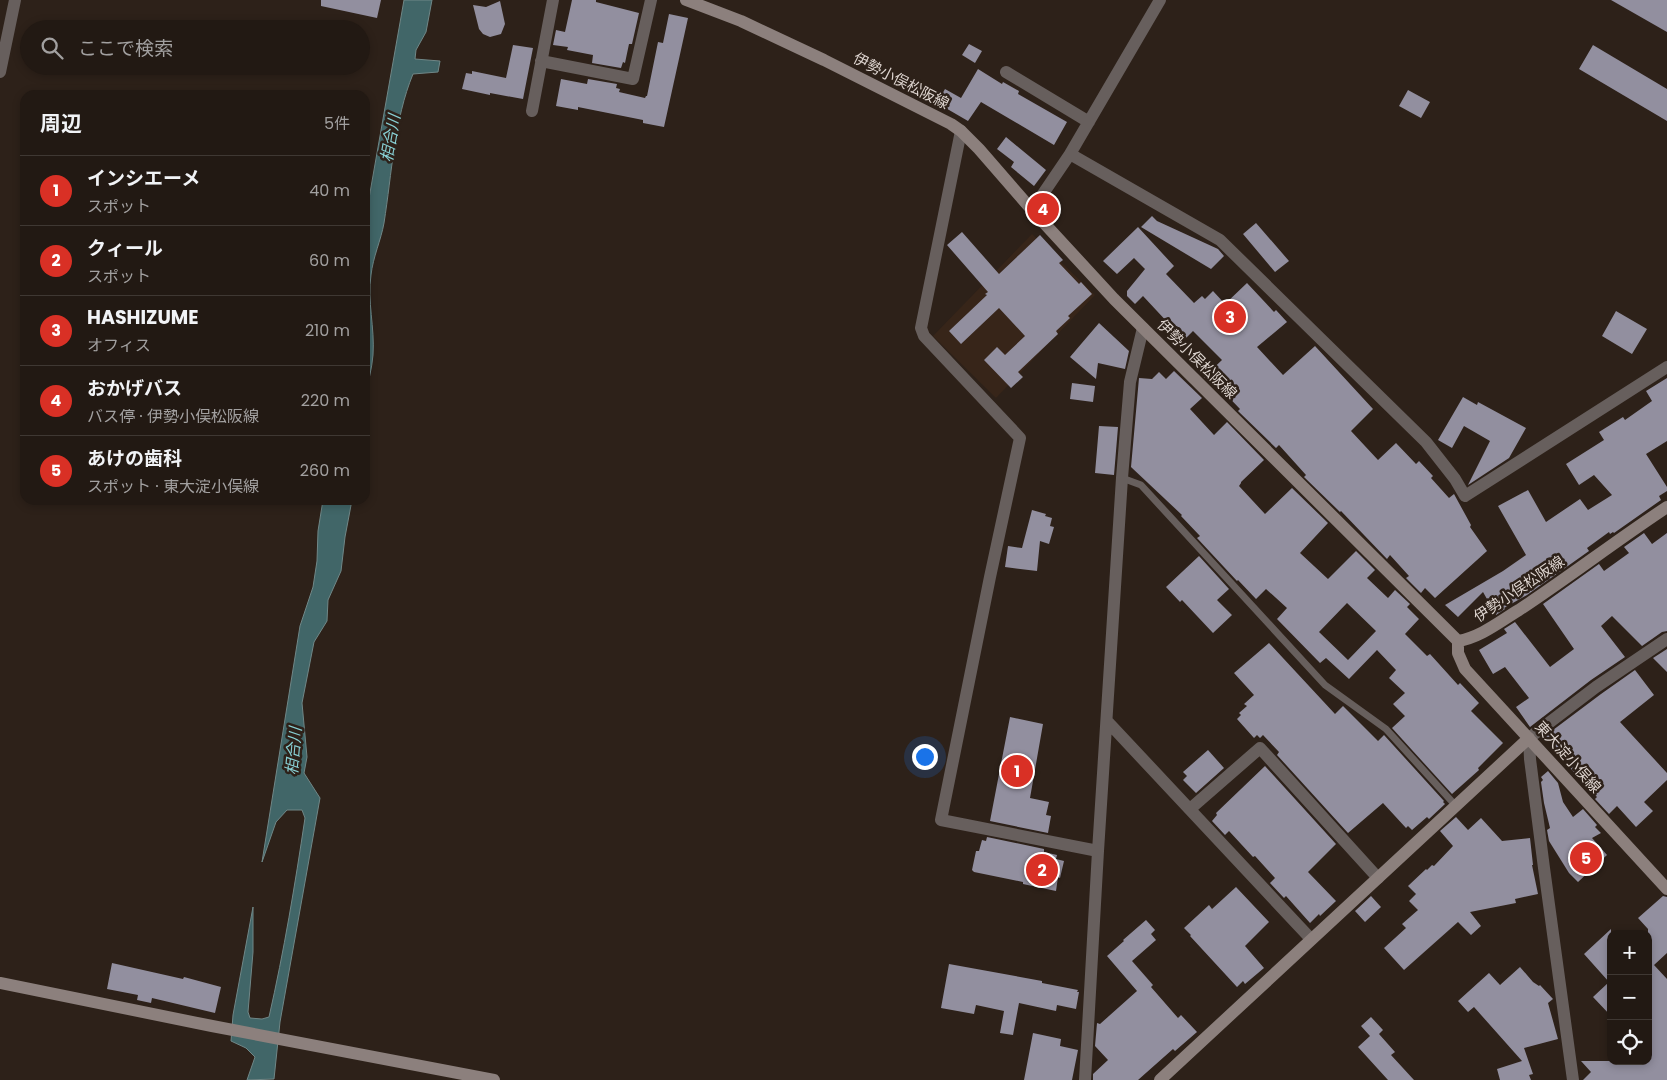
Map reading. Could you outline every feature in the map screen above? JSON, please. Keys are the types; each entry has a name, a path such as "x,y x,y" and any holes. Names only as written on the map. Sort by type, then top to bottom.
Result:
{"main road":[{"name":"伊勢小俣松阪線","path":"686,0 741,21 824,60 951,124 961,131 1143,328 1458,641 1471,639 1483,633 1667,507"},
{"name":"東大淀小俣線","path":"1458,641 1458,653 1465,669 1667,889"},
{"path":"1160,1080 1529,738"},
{"path":"0,983 494,1080"}],"street":[{"path":"0,72 14,0"},
{"path":"532,111 553,0"},
{"path":"542,62 633,78 651,0"},
{"path":"1032,210 1070,154 1160,0"},
{"path":"1006,72 1089,122"},
{"path":"961,131 921,328 924,336 1020,438 941,820 1098,851"},
{"path":"1070,154 1220,240 1426,442 1455,479 1465,496 1667,367"},
{"path":"1085,1080 1122,478 1130,382 1143,328"},
{"path":"1573,1080 1544,868 1529,738 1596,687 1667,639"},
{"path":"1107,721 1311,939"},
{"path":"1190,809 1260,748 1378,878"}],"lane":[{"path":"1122,478 1141,486 1325,686 1386,729 1456,806"}],"shaded area":[{"path":"1032,234 1095,295 996,398 933,336"}],"water":[{"name":"相合川","path":"404,0 432,0 426,32 416,50 415,59 440,61 438,72 413,74 407,92 394,147 384,223 373,262 370,285 370,193"},
{"path":"370,295 373,335 370,374"},
{"name":"相合川","path":"322,505 351,505 341,571 328,600 327,621 314,642 302,703 307,757 304,773 320,798 280,1022 274,1079 247,1080 255,1057 246,1048 231,1041 233,1015 253,907 253,952 248,1012 250,1018 262,1019 269,1017 289,918 305,818 302,810 287,810 276,822 262,862 300,626 313,587 317,561 318,531"}],"building":[{"path":"321,0 381,0 377,18 321,6"},
{"path":"572,0 596,0 596,2 639,13 632,44 629,44 625,63 623,62 621,68 592,63 593,55 567,50 568,47 553,45 556,30 565,32"},
{"path":"1611,0 1667,0 1667,32"},
{"path":"500,1 505,24 501,34 490,37 483,34 479,29 473,5 486,7"},
{"path":"669,14 688,18 664,127 643,123 643,120 578,107 578,110 556,106 561,79 587,84 588,79 617,84 616,88 620,89 619,92 645,98 658,42 663,43"},
{"path":"969,44 982,51 975,63 962,55"},
{"path":"513,45 533,48 523,99 462,89 466,73 472,74 472,71 506,78"},
{"path":"1593,45 1667,89 1667,121 1579,69"},
{"path":"978,69 1002,84 1003,82 1019,91 1018,94 1067,122 1054,145 981,102 968,121 937,103 945,89 961,98"},
{"path":"1408,90 1430,102 1421,118 1399,106"},
{"path":"1006,137 1046,170 1034,186 1011,167 1014,162 997,149"},
{"path":"1152,216 1157,221 1218,249 1224,256 1211,269 1141,227"},
{"path":"1256,223 1289,261 1275,272 1243,234"},
{"path":"1138,227 1174,266 1166,274 1194,303 1202,296 1205,299 1213,291 1225,304 1247,283 1274,312 1276,310 1287,322 1257,347 1283,375 1315,346 1373,409 1351,431 1378,460 1396,443 1416,464 1419,461 1449,498 1454,494 1471,525 1470,527 1487,551 1435,598 1425,588 1421,593 1406,578 1409,576 1390,555 1387,559 1341,511 1304,477 1306,475 1279,445 1276,448 1238,411 1240,409 1216,384 1213,386 1204,377 1222,360 1193,331 1184,340 1143,296 1135,304 1127,296 1127,291 1145,269 1134,258 1117,274 1103,261"},
{"path":"962,232 999,274 1040,235 1063,260 1059,263 1079,284 1081,282 1092,294 1068,316 1070,318 1056,331 1058,334 1018,372 1023,377 1011,388 984,360 997,347 1005,355 1025,336 999,308 961,344 949,331 988,292 947,245"},
{"path":"1616,311 1647,329 1632,354 1602,336"},
{"path":"1099,323 1129,351 1125,369 1098,363 1096,379 1070,357"},
{"path":"1174,371 1202,398 1190,409 1214,435 1227,422 1264,460 1239,486 1265,514 1292,488 1328,523 1300,553 1328,579 1356,551 1375,570 1367,578 1388,598 1395,590 1410,604 1407,607 1419,619 1405,634 1427,656 1430,654 1458,685 1460,683 1479,703 1471,711 1503,743 1478,768 1479,770 1452,794 1392,728 1405,716 1393,704 1405,693 1389,678 1396,670 1377,650 1349,679 1326,658 1320,663 1277,619 1287,608 1266,589 1256,599 1197,538 1200,536 1182,515 1131,467 1139,378 1152,379 1159,372 1166,379","holes":["1347,603 1376,631 1348,660 1319,632"]},
{"path":"1667,378 1667,441 1646,454 1667,487 1667,491 1659,496 1661,500 1614,533 1610,534 1609,532 1587,548 1589,551 1496,615 1483,592 1458,617 1445,605 1503,571 1526,555 1498,506 1528,490 1546,522 1580,499 1588,510 1612,495 1594,475 1579,485 1566,464 1604,440 1599,432 1623,417 1625,420 1652,401 1646,391"},
{"path":"1072,383 1095,386 1093,402 1070,399"},
{"path":"1463,397 1477,405 1478,402 1526,428 1509,458 1468,485 1490,441 1464,426 1452,448 1438,440"},
{"path":"1099,426 1118,427 1114,475 1095,473"},
{"path":"1032,510 1052,518 1050,526 1054,527 1049,544 1040,541 1037,571 1005,567 1008,546 1022,548"},
{"path":"1644,533 1652,544 1667,533 1667,631 1662,632 1642,646 1612,616 1601,626 1625,657 1591,680 1530,727 1516,707 1529,698 1505,667 1493,674 1479,650 1507,633 1504,629 1515,622 1550,667 1574,649 1543,604 1599,564 1604,571 1629,553 1624,547"},
{"path":"1199,556 1229,589 1217,600 1232,615 1213,633 1182,600 1180,602 1166,587"},
{"path":"1269,643 1335,714 1343,706 1378,741 1384,735 1445,804 1429,819 1427,817 1412,830 1408,826 1406,828 1383,803 1348,833 1277,755 1279,752 1263,735 1260,738 1257,735 1254,738 1237,719 1241,715 1239,713 1247,706 1244,704 1254,695 1234,673"},
{"path":"1667,649 1667,672 1653,658"},
{"path":"1635,670 1654,695 1620,722 1667,773 1667,780 1644,802 1653,811 1636,827 1617,806 1609,814 1595,799 1597,797 1561,758 1556,751 1558,749 1545,736"},
{"path":"1010,717 1043,724 1030,798 1049,802 1046,815 1051,816 1048,833 990,821"},
{"path":"1208,750 1224,768 1196,793 1183,780 1187,776 1183,772"},
{"path":"1265,766 1336,844 1308,872 1336,901 1310,923 1286,896 1284,898 1270,883 1275,878 1255,856 1253,857 1229,831 1225,835 1212,821 1217,815 1216,813"},
{"path":"1548,771 1558,783 1563,802 1573,817 1583,809 1597,825 1595,827 1601,833 1592,838 1607,855 1578,882 1569,873 1549,841 1547,830 1550,828 1541,782 1543,780 1541,777"},
{"path":"1456,817 1468,830 1481,818 1502,841 1530,838 1532,865 1538,894 1515,899 1516,903 1470,912 1481,926 1471,935 1458,922 1404,970 1384,948 1406,928 1402,924 1418,910 1409,901 1416,894 1408,886 1426,869 1432,865 1434,866 1453,846 1440,831"},
{"path":"987,837 1044,849 1044,852 1057,855 1056,859 1064,861 1060,878 1058,877 1056,891 974,872 972,870 976,851 979,851 982,840 986,841"},
{"path":"1236,887 1269,922 1245,946 1264,968 1245,984 1243,981 1237,987 1184,928 1209,905 1212,909"},
{"path":"1371,896 1381,907 1365,922 1355,911"},
{"path":"1663,896 1667,897 1667,953 1654,965 1667,979 1667,1080 1583,1080 1591,1072 1581,1061 1607,1061 1607,1065 1652,1065 1652,930 1648,930 1638,918"},
{"path":"1146,920 1155,930 1151,934 1156,940 1132,961 1153,985 1151,987 1178,1018 1181,1015 1197,1032 1175,1051 1173,1049 1138,1080 1093,1080 1093,1074 1108,1060 1095,1046 1097,1023 1100,1024 1137,991 1107,956"},
{"path":"1607,933 1607,980 1584,954"},
{"path":"112,963 183,979 184,977 221,987 215,1013 152,998 151,1003 137,1000 138,995 107,989"},
{"path":"949,964 1042,981 1042,983 1078,990 1076,1009 1057,1005 1056,1011 1019,1003 1013,1035 1000,1033 1004,1011 976,1005 974,1014 941,1008"},
{"path":"1520,967 1533,982 1540,985 1553,999 1548,1003 1558,1039 1524,1048 1533,1074 1529,1075 1531,1080 1500,1080 1497,1069 1522,1061 1474,1007 1468,1012 1458,1001 1489,973 1500,985"},
{"path":"1607,984 1607,1012 1593,997"},
{"path":"1371,1017 1383,1030 1379,1034 1395,1052 1391,1055 1414,1080 1388,1080 1358,1047 1370,1036 1361,1026"},
{"path":"1033,1033 1061,1039 1060,1046 1078,1050 1072,1080 1024,1080"}],"place":[{"name":"おかげバス","path":"1043,209"},
{"name":"HASHIZUME","path":"1230,317"},
{"name":"インシエーメ","path":"1017,771"},
{"name":"あけの歯科","path":"1586,858"},
{"name":"クィール","path":"1042,870"}]}
